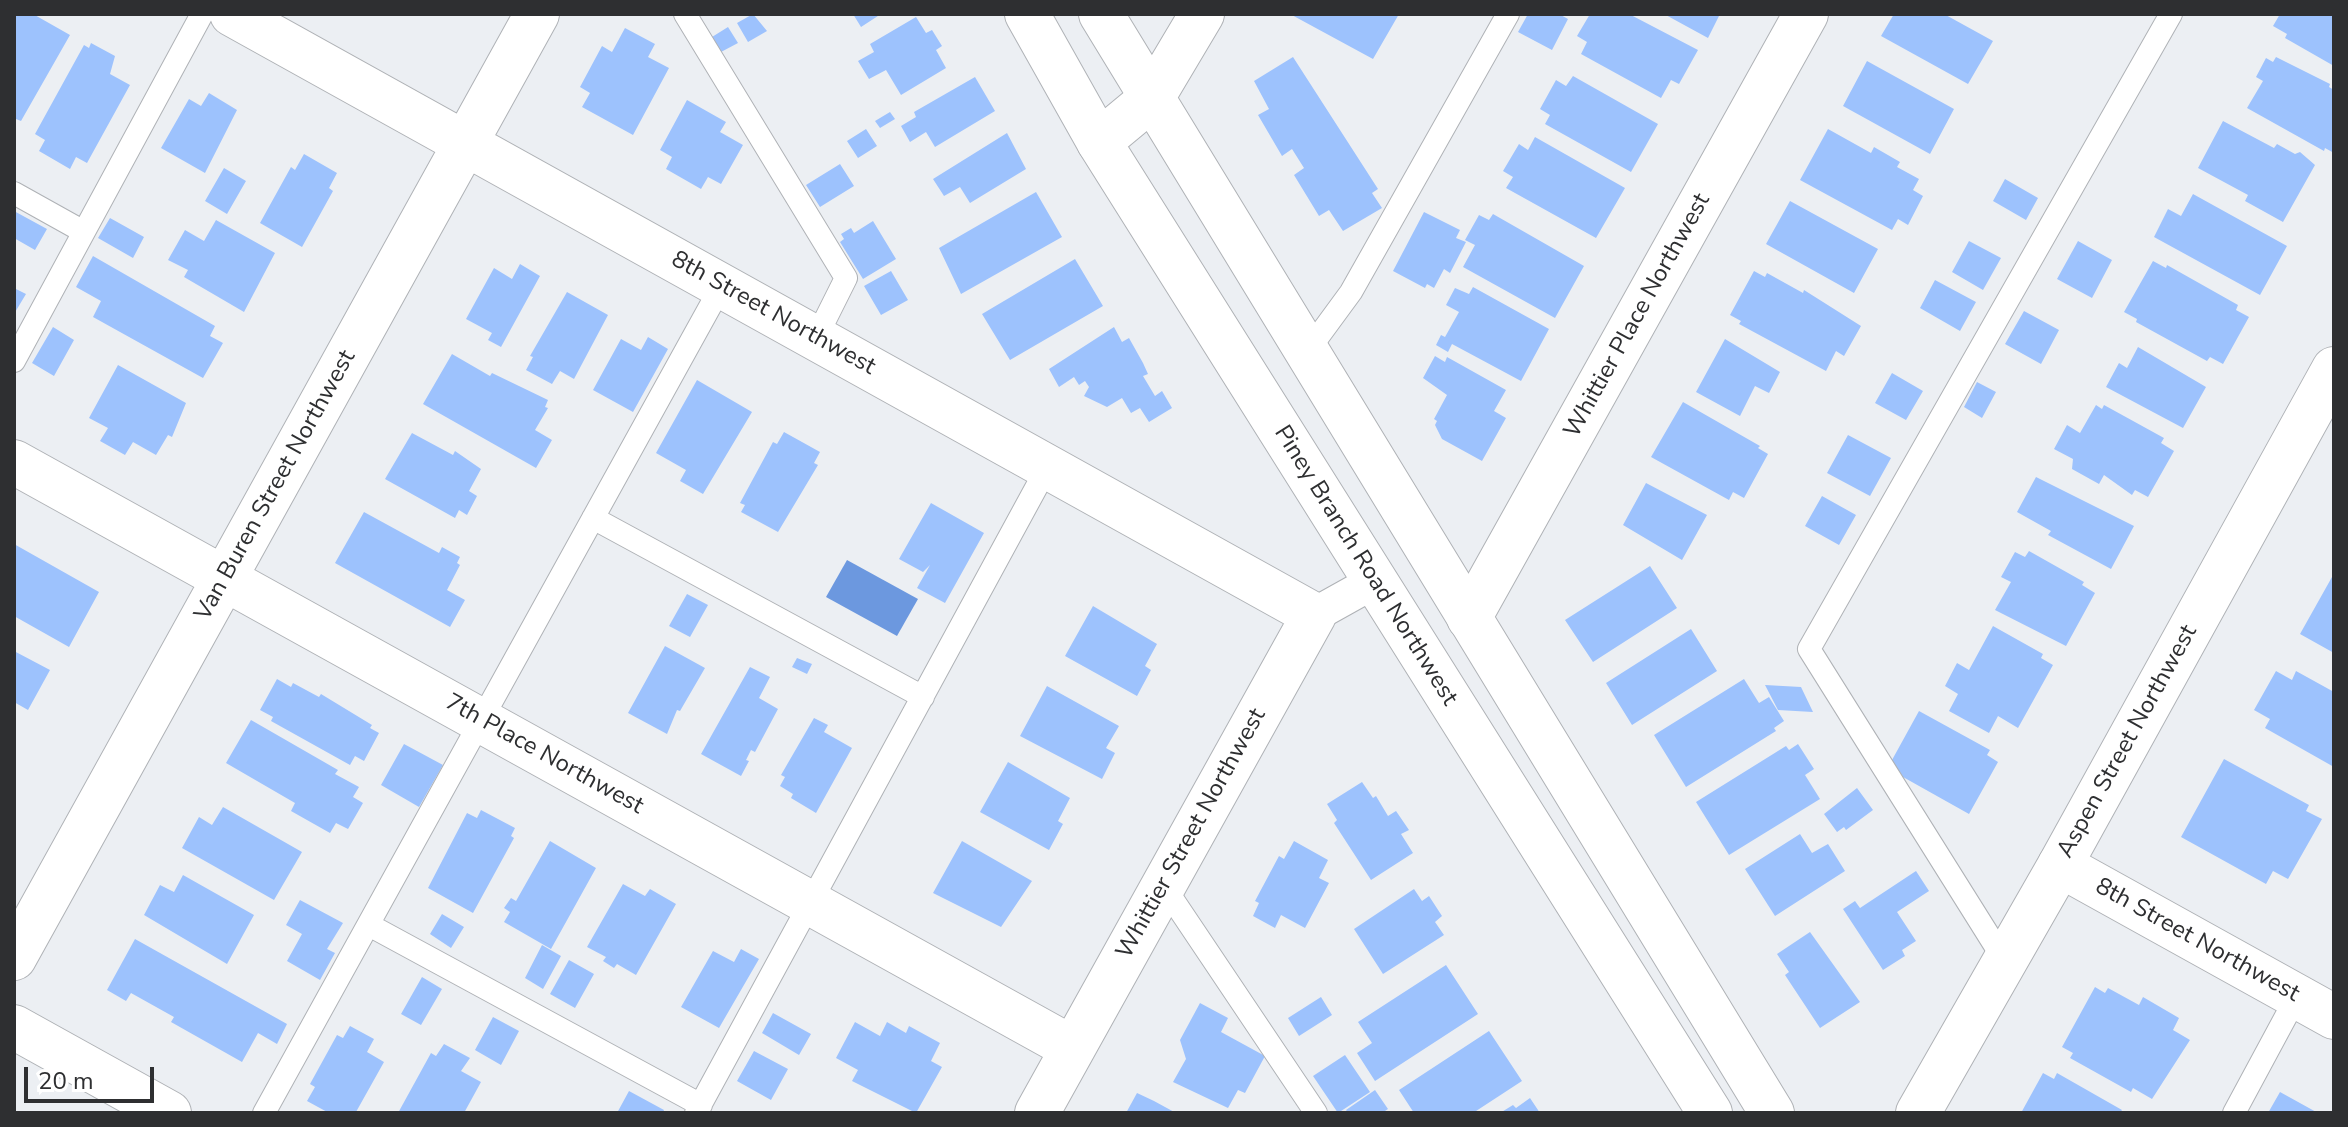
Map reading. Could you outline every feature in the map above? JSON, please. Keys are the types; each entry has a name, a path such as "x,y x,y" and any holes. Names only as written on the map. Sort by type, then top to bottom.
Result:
{"street":[{"name":"8th Street Northwest","path":"232,14 1314,615"},
{"name":"Van Buren Street Northwest","path":"14,958 537,14"},
{"name":"Piney Branch Road Northwest","path":"1027,14 1099,142 1710,1113"},
{"path":"1101,14 1772,1113"},
{"path":"1099,142 1152,98 1202,14"},
{"name":"Whittier Place Northwest","path":"1469,618 1806,14"},
{"name":"Aspen Street Northwest","path":"1918,1113 2006,963 2334,369"},
{"name":"7th Place Northwest","path":"14,462 1072,1048"},
{"path":"1314,615 1375,581"},
{"name":"Whittier Street Northwest","path":"1037,1113 1314,615"},
{"name":"8th Street Northwest","path":"2060,865 2334,1017"},
{"path":"14,1027 169,1113"}],"lane":[{"path":"14,361 202,14"},
{"path":"685,14 846,278 816,338"},
{"path":"1307,352 1351,292 1508,14"},
{"path":"2006,963 1809,649 2171,14"},
{"path":"14,193 84,232"},
{"path":"264,1113 722,285"},
{"path":"369,925 698,1109 1048,466"},
{"path":"593,518 923,697"},
{"path":"1163,885 1316,1113"},
{"path":"2234,1113 2297,996"}],"water":[{"path":"847,560 918,599 897,636 826,597"}],"building":[{"path":"14,14 33,14 70,35 21,121 16,119 14,123"},
{"path":"753,14 767,31 748,42 737,23"},
{"path":"853,14 881,14 861,27"},
{"path":"1290,14 1399,14 1373,59"},
{"path":"1528,14 1559,14 1568,19 1552,50 1518,32"},
{"path":"1590,14 1629,14 1698,50 1679,84 1671,80 1661,98 1581,54 1587,42 1577,36"},
{"path":"1664,14 1720,14 1708,38"},
{"path":"1894,14 1944,14 1993,41 1968,84 1881,36"},
{"path":"2280,14 2334,14 2334,66 2285,38 2287,34 2273,26"},
{"path":"916,17 926,33 932,30 942,46 936,50 946,68 901,95 886,70 869,79 858,61 874,52 870,44"},
{"path":"728,27 738,43 721,52 712,37"},
{"path":"625,28 655,44 648,57 669,68 633,135 582,107 590,93 580,87 602,46 612,52"},
{"path":"91,43 115,56 110,74 130,85 87,163 76,157 70,169 39,151 45,140 35,134 84,45 89,48"},
{"path":"1293,57 1378,189 1372,193 1382,208 1343,231 1329,210 1319,216 1294,175 1304,168 1292,149 1282,156 1258,115 1269,109 1254,81"},
{"path":"2276,57 2330,84 2329,87 2334,90 2334,153 2325,148 2324,151 2247,108 2263,81 2256,77 2266,58 2273,62"},
{"path":"1867,61 1954,109 1930,154 1843,106"},
{"path":"1573,76 1658,124 1631,172 1545,124 1550,115 1540,109 1556,80 1566,86"},
{"path":"975,77 995,111 935,147 926,132 910,142 901,126 916,117 914,112"},
{"path":"209,93 237,110 205,173 161,148 189,99 201,106"},
{"path":"687,100 726,122 720,132 743,145 721,184 708,177 701,189 666,169 672,157 660,150"},
{"path":"890,112 895,119 880,128 875,121"},
{"path":"2223,121 2274,148 2277,144 2295,154 2300,152 2315,165 2283,222 2245,201 2248,195 2198,168"},
{"path":"866,129 877,146 858,158 847,141"},
{"path":"1828,129 1871,153 1874,147 1900,162 1897,167 1919,179 1913,190 1923,196 1908,225 1898,219 1892,230 1800,180"},
{"path":"1007,133 1026,169 970,203 960,187 944,196 933,179"},
{"path":"1535,137 1625,188 1596,238 1506,188 1513,177 1503,171 1519,144 1528,150"},
{"path":"304,154 337,173 329,188 333,191 302,247 260,223 291,167 295,170"},
{"path":"840,164 854,186 820,207 806,185"},
{"path":"224,168 246,181 227,214 205,201"},
{"path":"2005,179 2038,198 2026,220 1993,201"},
{"path":"1036,192 1062,237 961,294 939,248"},
{"path":"2193,194 2287,246 2260,295 2154,237 2168,209 2181,216"},
{"path":"1790,201 1878,249 1854,293 1766,244"},
{"path":"14,211 47,229 35,250 14,238"},
{"path":"1424,212 1460,230 1456,238 1466,242 1450,273 1444,269 1434,288 1427,284 1425,288 1393,271"},
{"path":"1493,214 1584,266 1555,318 1463,267 1475,245 1465,240 1479,215 1489,220"},
{"path":"110,218 144,237 133,258 98,238"},
{"path":"216,220 275,253 244,312 184,277 188,270 168,260 185,230 204,241"},
{"path":"873,221 896,259 863,279 840,242 844,239 841,234 851,228 854,233"},
{"path":"1969,241 2001,258 1983,290 1952,272"},
{"path":"2078,241 2112,260 2092,298 2057,279"},
{"path":"93,256 215,326 210,336 223,343 203,378 93,317 101,301 76,287"},
{"path":"1075,259 1103,306 1010,360 982,314"},
{"path":"2153,261 2166,268 2167,265 2238,305 2236,310 2249,317 2223,364 2210,357 2207,361 2136,322 2137,319 2124,312"},
{"path":"520,264 540,276 501,347 488,340 492,333 466,319 494,268 512,279"},
{"path":"891,271 908,300 881,315 864,286"},
{"path":"1754,271 1765,277 1767,273 1803,293 1804,290 1861,326 1844,356 1836,351 1826,371 1739,324 1741,321 1730,315"},
{"path":"1935,280 1976,302 1960,331 1920,308"},
{"path":"1473,287 1549,329 1521,381 1452,344 1448,352 1436,345 1441,335 1445,337 1459,312 1446,305 1455,288 1469,294"},
{"path":"14,288 26,294 14,314"},
{"path":"567,292 608,315 574,379 560,371 552,384 526,370 533,357 530,356"},
{"path":"2024,311 2059,330 2041,364 2005,344"},
{"path":"53,327 74,340 54,376 32,363"},
{"path":"1114,327 1122,342 1129,338 1148,374 1143,376 1155,396 1162,391 1172,408 1149,422 1140,408 1131,413 1122,398 1107,407 1084,396 1089,387 1085,381 1079,385 1074,377 1059,387 1049,369"},
{"path":"648,337 668,349 633,412 593,390 621,339 641,350"},
{"path":"1725,339 1780,372 1769,393 1755,386 1740,416 1696,392"},
{"path":"2138,347 2206,387 2183,428 2106,387 2119,363 2127,368"},
{"path":"452,354 490,376 492,373 548,400 545,407 548,408 535,430 552,440 536,468 423,404"},
{"path":"1435,356 1445,362 1447,357 1506,390 1494,411 1506,418 1482,461 1442,439 1435,425 1437,421 1434,419 1447,395 1423,378"},
{"path":"118,365 186,403 172,437 168,435 156,455 133,442 125,455 100,441 108,428 89,418"},
{"path":"1892,373 1923,391 1906,420 1875,403"},
{"path":"697,380 752,412 703,494 680,481 686,470 656,453"},
{"path":"1977,382 1996,392 1982,418 1964,407"},
{"path":"1683,402 1760,446 1758,448 1768,454 1744,498 1733,492 1729,500 1651,457"},
{"path":"2096,405 2102,409 2104,405 2164,438 2161,443 2174,451 2148,497 2135,490 2132,495 2104,475 2099,484 2072,469 2073,459 2054,449 2067,425 2080,433"},
{"path":"784,432 820,452 814,463 818,465 778,532 741,512 745,505 740,503 773,442 777,444"},
{"path":"412,433 453,455 455,451 481,469 469,491 477,496 467,515 459,510 455,518 385,479"},
{"path":"1848,435 1891,458 1870,496 1827,473"},
{"path":"2036,477 2134,526 2111,569 2048,535 2051,531 2017,512"},
{"path":"1646,483 1707,515 1682,560 1623,525"},
{"path":"1822,496 1856,515 1839,545 1805,526"},
{"path":"931,503 984,533 945,603 917,588 930,565 923,572 899,559"},
{"path":"364,512 439,553 442,547 460,557 457,563 460,565 447,590 465,600 450,627 335,563"},
{"path":"14,544 99,592 69,647 14,616"},
{"path":"2029,551 2084,582 2082,585 2095,593 2066,646 1995,610 2011,582 2001,577 2015,552 2025,557"},
{"path":"1650,566 1677,608 1593,662 1565,620"},
{"path":"2334,578 2334,653 2300,634"},
{"path":"687,594 708,605 690,637 669,626"},
{"path":"1093,606 1157,644 1145,666 1151,670 1137,696 1065,656"},
{"path":"1993,626 2043,654 2041,658 2053,665 2018,728 1998,716 1989,733 1949,711 1958,694 1945,686 1957,663 1969,670"},
{"path":"1691,629 1717,671 1632,725 1606,683"},
{"path":"665,646 705,668 680,711 677,710 667,734 628,713"},
{"path":"14,651 50,670 28,710 14,702"},
{"path":"797,658 812,664 807,674 792,667"},
{"path":"750,667 770,677 759,698 778,709 755,752 751,750 741,776 701,754"},
{"path":"2276,671 2292,680 2296,671 2334,692 2334,767 2265,728 2270,719 2254,710"},
{"path":"277,679 291,687 293,683 319,697 321,694 372,725 370,728 379,733 364,761 355,756 350,765 271,721 273,717 260,710"},
{"path":"1744,679 1759,703 1769,697 1784,721 1774,728 1776,731 1686,787 1654,735"},
{"path":"1765,685 1801,687 1813,712 1778,710"},
{"path":"1047,686 1119,726 1106,748 1115,753 1102,779 1020,736"},
{"path":"1919,711 1990,750 1987,755 1998,762 1969,814 1903,777 1892,760"},
{"path":"814,718 828,725 824,732 852,748 816,813 791,798 793,794 780,786 785,777 781,775"},
{"path":"251,720 338,770 335,774 359,787 353,797 363,803 348,829 336,823 330,833 291,811 295,803 226,763"},
{"path":"404,744 443,765 419,807 381,785"},
{"path":"1798,744 1814,769 1805,775 1820,799 1729,855 1696,802 1786,746 1789,750"},
{"path":"2224,759 2309,805 2306,811 2322,819 2288,879 2273,871 2266,884 2181,837"},
{"path":"1008,762 1070,798 1058,821 1063,824 1049,850 980,812"},
{"path":"1362,782 1373,798 1376,796 1388,816 1396,811 1409,830 1401,834 1413,853 1371,880 1334,823 1337,820 1327,804"},
{"path":"1857,788 1873,810 1846,830 1844,827 1837,832 1824,814"},
{"path":"223,807 302,852 274,900 182,848 199,817 212,825"},
{"path":"481,810 515,828 511,836 514,838 473,913 428,888 467,813 477,818"},
{"path":"1800,834 1812,853 1828,844 1845,871 1775,916 1745,869"},
{"path":"550,841 596,868 551,949 504,922 510,912 504,908 511,898 516,901"},
{"path":"962,841 1032,881 1001,927 933,893"},
{"path":"1294,841 1328,860 1319,878 1329,883 1305,928 1281,915 1275,928 1253,916 1259,903 1255,901 1279,856 1284,859"},
{"path":"1916,871 1929,891 1897,912 1916,941 1902,950 1905,956 1883,970 1843,909 1855,901 1860,908"},
{"path":"183,875 254,915 227,964 144,915 160,885 174,892"},
{"path":"623,884 645,896 650,889 676,904 636,975 617,964 614,968 603,961 606,957 587,947"},
{"path":"1414,889 1422,901 1429,896 1442,916 1435,922 1444,935 1383,974 1354,929"},
{"path":"300,900 343,923 327,949 335,953 320,980 287,961 302,934 286,925"},
{"path":"442,914 464,927 451,948 430,934"},
{"path":"1810,932 1860,1002 1820,1028 1785,975 1789,972 1777,954"},
{"path":"135,939 287,1024 277,1044 258,1033 242,1062 171,1022 174,1017 131,993 126,1001 107,990"},
{"path":"542,945 561,956 543,989 525,978"},
{"path":"741,949 759,959 719,1028 681,1007 713,951 734,962"},
{"path":"569,960 594,974 575,1008 550,994"},
{"path":"1446,965 1478,1014 1375,1081 1357,1053 1372,1043 1358,1022"},
{"path":"422,977 442,989 421,1025 401,1014"},
{"path":"2095,987 2105,993 2108,988 2139,1005 2143,997 2179,1018 2173,1030 2190,1040 2152,1099 2133,1088 2131,1092 2070,1058 2073,1053 2062,1047"},
{"path":"1321,997 1332,1015 1299,1036 1288,1018"},
{"path":"1200,1003 1228,1018 1221,1032 1265,1056 1245,1093 1238,1090 1228,1108 1173,1082 1186,1059 1180,1040"},
{"path":"773,1013 811,1034 799,1055 762,1033"},
{"path":"493,1017 519,1031 501,1065 475,1050"},
{"path":"855,1022 880,1036 887,1022 906,1033 909,1026 940,1043 931,1061 942,1067 916,1113 852,1081 858,1070 836,1058"},
{"path":"350,1026 374,1039 367,1052 384,1062 356,1112 329,1113 307,1101 315,1087 310,1084 337,1035 343,1038"},
{"path":"1489,1031 1522,1081 1473,1113 1414,1113 1399,1090"},
{"path":"444,1044 470,1058 461,1071 481,1082 464,1113 398,1113 431,1053 436,1056"},
{"path":"754,1051 788,1069 771,1100 737,1081"},
{"path":"1345,1055 1370,1092 1338,1113 1313,1076"},
{"path":"2043,1073 2054,1079 2057,1073 2122,1110 2120,1113 2021,1113"},
{"path":"1375,1090 1388,1109 1382,1113 1348,1113 1346,1110"},
{"path":"629,1091 664,1110 663,1113 617,1113"},
{"path":"2280,1092 2318,1113 2268,1113"},
{"path":"1137,1093 1154,1101 1176,1113 1126,1113"},
{"path":"1530,1098 1540,1113 1500,1113 1513,1105 1516,1108"}]}
